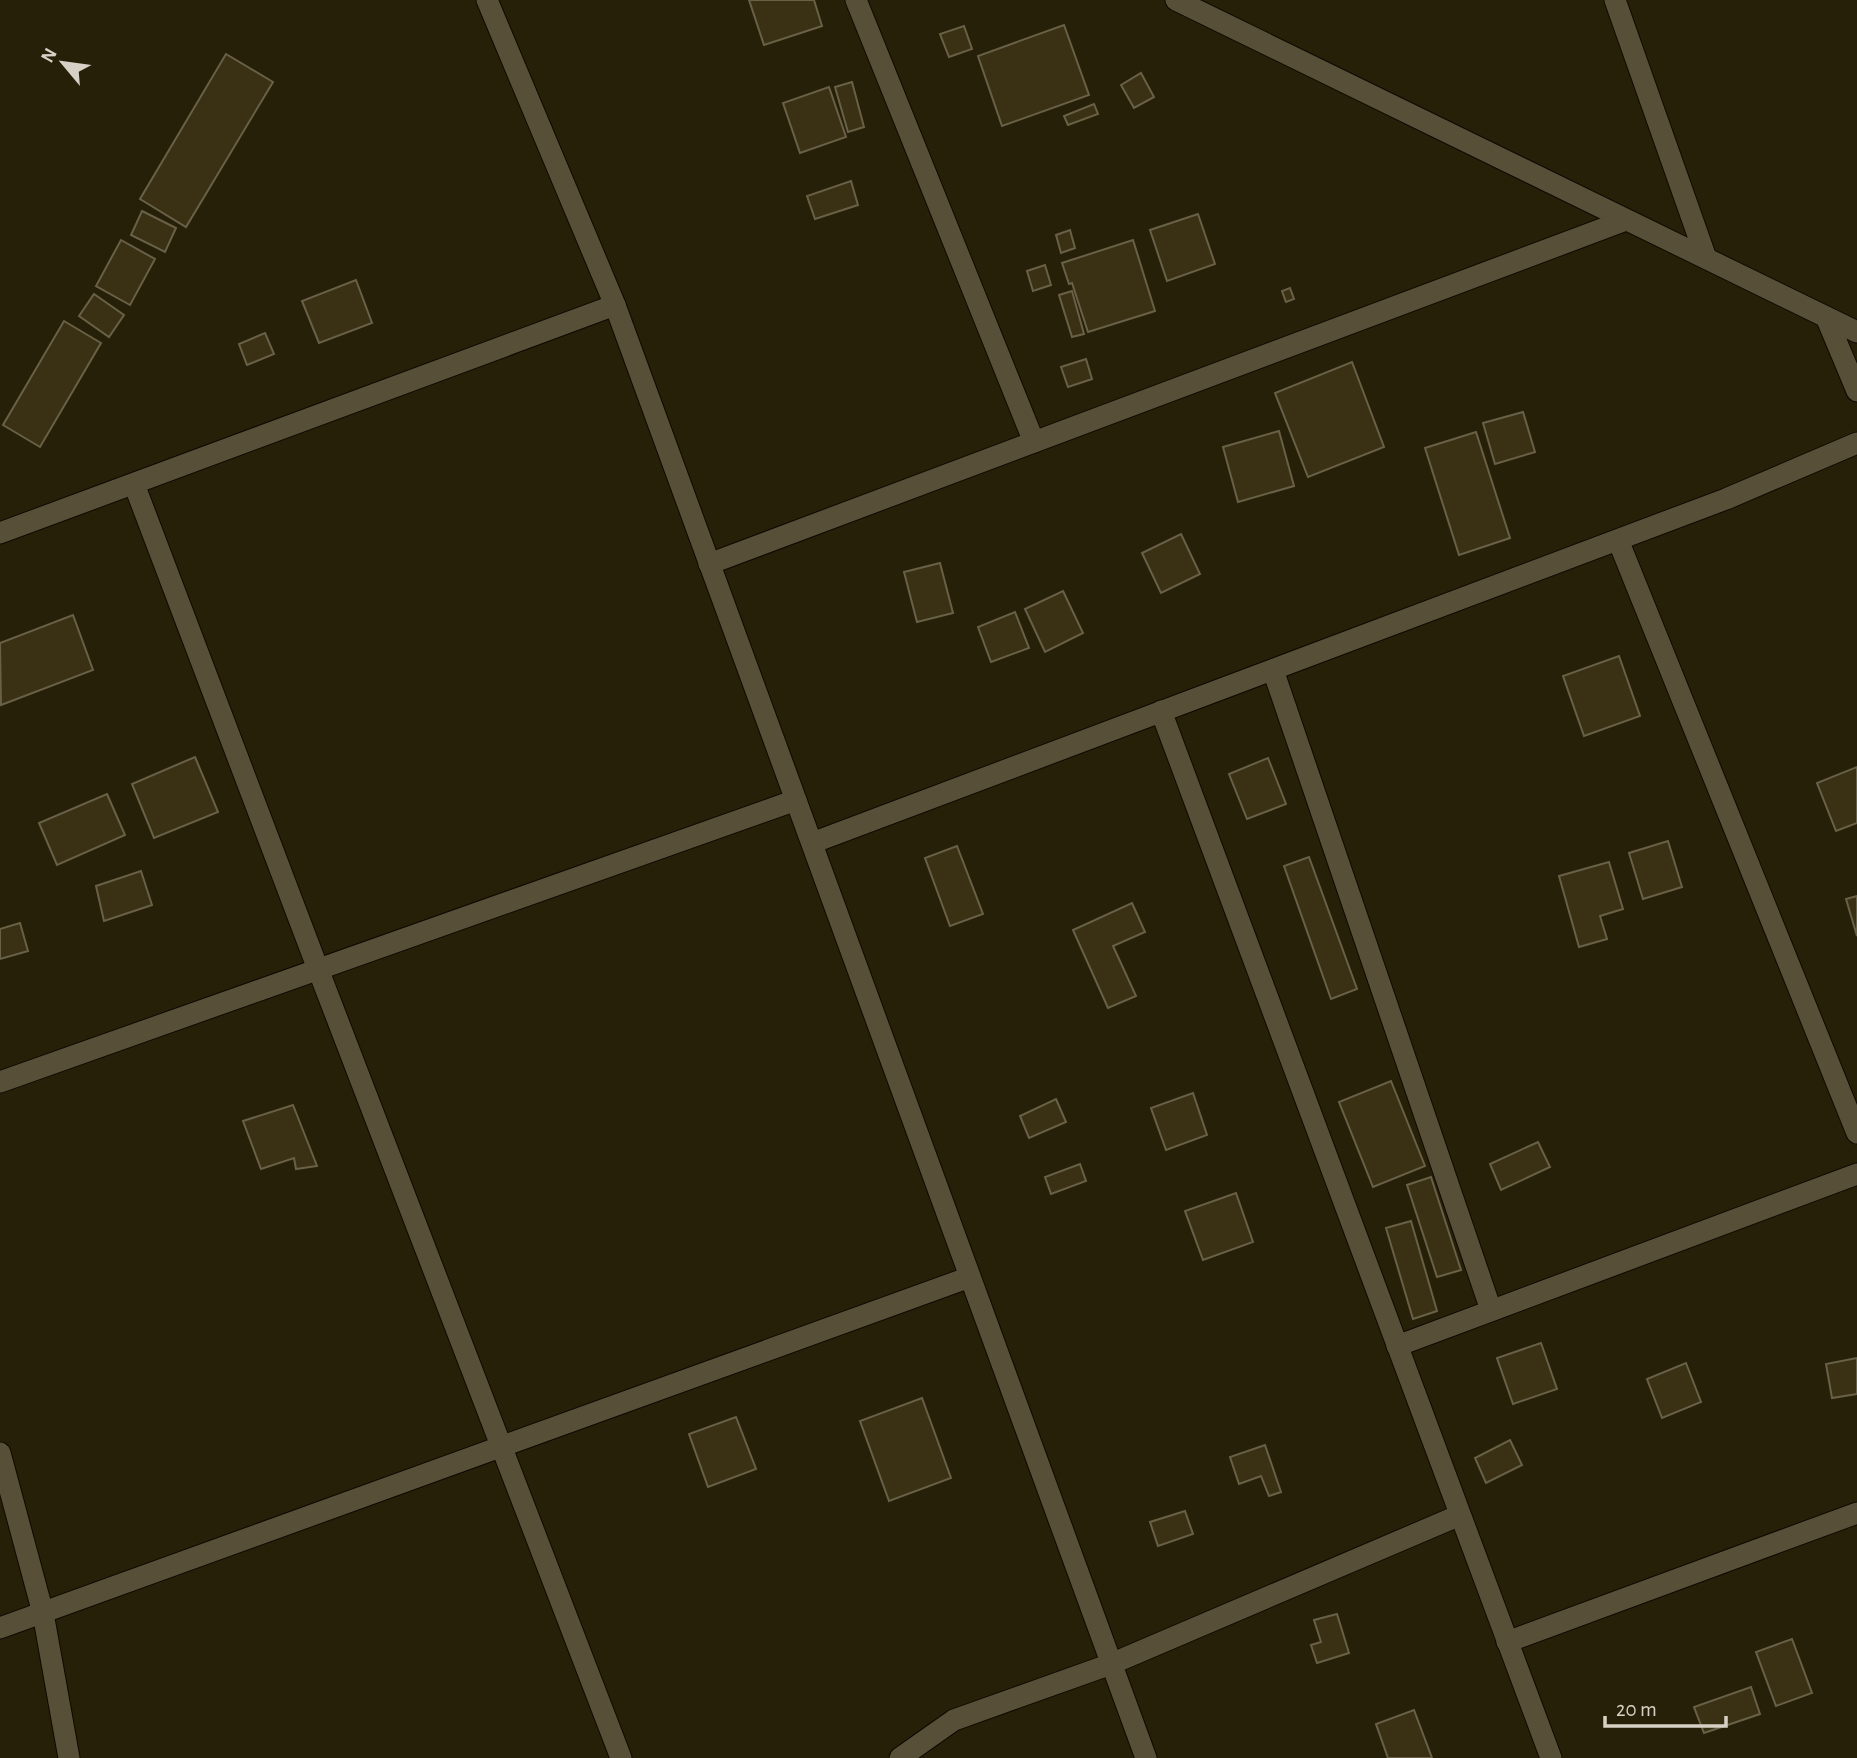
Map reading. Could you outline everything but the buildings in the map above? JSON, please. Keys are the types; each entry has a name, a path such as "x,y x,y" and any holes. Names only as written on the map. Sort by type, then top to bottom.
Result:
{"street":[{"path":"488,0 615,305 1146,1758"},
{"path":"856,0 1034,442"},
{"path":"1176,0 1857,332"},
{"path":"1615,0 1706,258"},
{"path":"709,564 1626,220"},
{"path":"0,533 615,305"},
{"path":"1826,317 1857,391"},
{"path":"812,842 1726,499 1857,443"},
{"path":"134,484 621,1758"},
{"path":"1618,540 1857,1133"},
{"path":"1273,670 1491,1310"},
{"path":"1161,711 1550,1758"},
{"path":"0,1082 796,800"},
{"path":"1397,1346 1857,1174"},
{"path":"0,1628 970,1277"},
{"path":"0,1453 43,1613 69,1758"},
{"path":"1507,1642 1857,1513"},
{"path":"900,1758 954,1720 1111,1664 1460,1515"}]}
